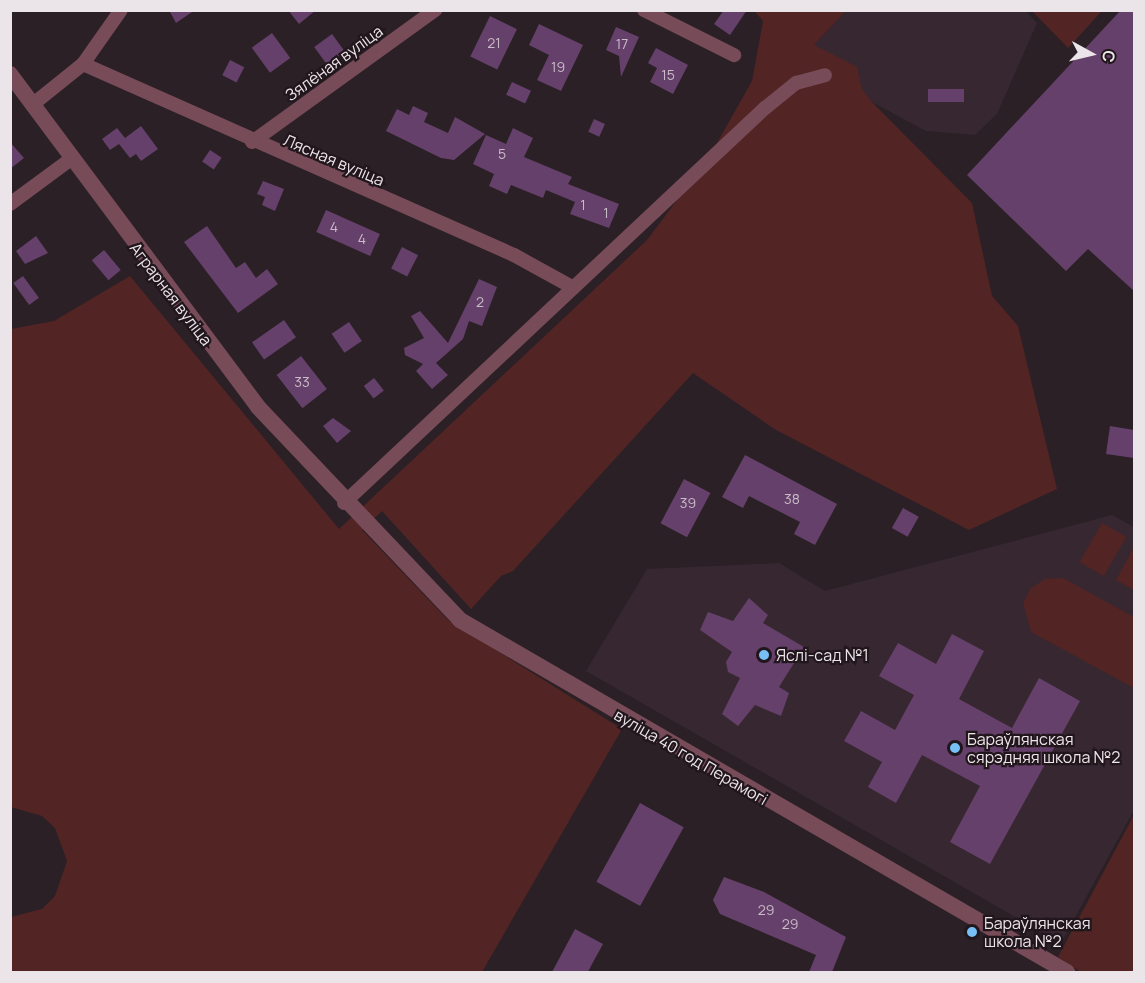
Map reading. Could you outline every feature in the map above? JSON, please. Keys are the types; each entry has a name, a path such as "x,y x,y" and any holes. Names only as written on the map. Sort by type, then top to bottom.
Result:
{"street":[{"path":"32,105 83,64 121,10"},
{"name":"Зялёная вуліца","path":"252,142 435,10"},
{"path":"644,10 734,55"},
{"name":"Лясная вуліца","path":"83,64 252,142 514,255 572,287"},
{"name":"Аграрная вуліца","path":"10,74 231,375 344,503"},
{"path":"344,503 474,386 572,287 796,83 825,75"},
{"path":"10,204 71,159"},
{"name":"вуліца 40 год Перамогі","path":"344,503 434,596 487,638 1067,972"}],"shaded area":[{"path":"754,11 846,11 814,45 857,67 862,89 872,102 972,203 992,296 1018,326 1057,489 969,530 776,430 693,373 513,571 501,576 471,609 382,511 362,530 449,621 622,729 482,972 11,972 11,917 42,909 55,896 67,861 55,828 42,816 11,807 11,329 54,321 130,276 339,529 647,240 708,159 752,81 763,21"},
{"path":"846,11 1026,11 1037,23 997,114 975,135 926,131 872,102 814,45"},
{"path":"1032,11 1102,11 1068,48"},
{"path":"1112,515 1134,527 1134,810 1061,943 586,671 647,569 779,563 825,591"},
{"path":"1102,523 1126,537 1104,576 1080,562"},
{"path":"1134,547 1134,590 1116,580"},
{"path":"1063,578 1134,617 1134,688 1031,632 1023,603 1031,588 1045,579"},
{"path":"1134,815 1134,972 1081,972 1058,957"}],"building":[{"path":"169,10 195,10 176,23"},
{"path":"288,10 316,10 299,24"},
{"path":"724,10 747,10 730,35 714,24"},
{"path":"1121,10 1134,10 1134,291 1088,249 1066,271 967,175"},
{"path":"490,16 517,29 497,70 470,56"},
{"path":"539,24 583,45 561,91 537,80 549,55 529,45"},
{"path":"616,27 639,37 621,77 619,56 606,50"},
{"path":"272,33 290,58 270,73 252,48"},
{"path":"332,34 345,52 327,65 314,47"},
{"path":"656,48 688,65 673,94 650,82 657,68 648,63"},
{"path":"230,60 244,67 237,82 222,75"},
{"path":"512,82 531,91 525,104 506,95"},
{"path":"928,89 964,89 964,102 928,102"},
{"path":"413,106 428,113 424,122 448,133 455,117 485,134 454,160 441,158 386,131 397,109 409,115"},
{"path":"594,119 605,124 599,137 588,132"},
{"path":"141,126 158,149 141,161 136,154 130,158 119,144 110,150 102,139 117,128 125,138"},
{"path":"513,128 533,138 524,157 572,177 568,184 619,204 609,228 570,214 575,202 546,190 543,198 511,185 507,194 489,186 494,174 473,164 486,135 506,144"},
{"path":"10,142 24,158 10,169"},
{"path":"210,150 222,158 214,169 202,162"},
{"path":"263,181 284,189 275,211 262,205 265,197 257,194"},
{"path":"326,210 380,234 370,256 316,232"},
{"path":"207,226 236,268 245,262 256,278 267,269 278,284 238,313 184,242"},
{"path":"36,236 48,253 25,264 16,251"},
{"path":"402,247 418,255 407,277 391,268"},
{"path":"104,250 121,270 108,280 92,260"},
{"path":"23,276 39,298 29,305 13,283"},
{"path":"479,279 497,287 482,326 469,321 463,339 436,363 448,375 432,389 416,371 423,364 405,355 404,348 424,338 411,316 420,311 448,343"},
{"path":"284,320 296,337 264,360 252,342"},
{"path":"349,322 362,341 344,353 332,334"},
{"path":"301,356 327,389 302,408 277,375"},
{"path":"374,378 384,391 374,399 364,386"},
{"path":"333,418 351,431 337,443 323,426"},
{"path":"1110,426 1134,430 1134,458 1106,454"},
{"path":"745,455 837,504 815,545 794,534 800,522 749,496 743,508 722,497"},
{"path":"684,479 710,493 687,537 661,523"},
{"path":"903,508 919,517 908,537 892,528"},
{"name":"Яслі-сад №1","path":"749,598 768,615 763,623 804,647 779,687 789,693 781,716 755,705 738,726 722,714 740,678 728,672 726,662 732,652 700,630 708,612 733,621"},
{"name":"Бараўлянская сярэдняя школа №2","path":"952,634 984,651 959,699 1012,728 1039,678 1080,701 990,864 950,842 980,786 922,755 896,803 868,787 882,762 844,741 861,711 895,730 914,695 879,676 898,643 936,664"},
{"path":"640,803 684,827 640,906 596,882"},
{"path":"724,877 764,892 846,937 832,972 809,972 816,955 720,914 713,900"},
{"path":"575,929 603,944 588,972 552,972"}],"place":[{"name":"Яслі-сад №1","path":"764,655"},
{"name":"Бараўлянская сярэдняя школа №2","path":"955,748"},
{"name":"Бараўлянская школа №2","path":"972,932"}]}
